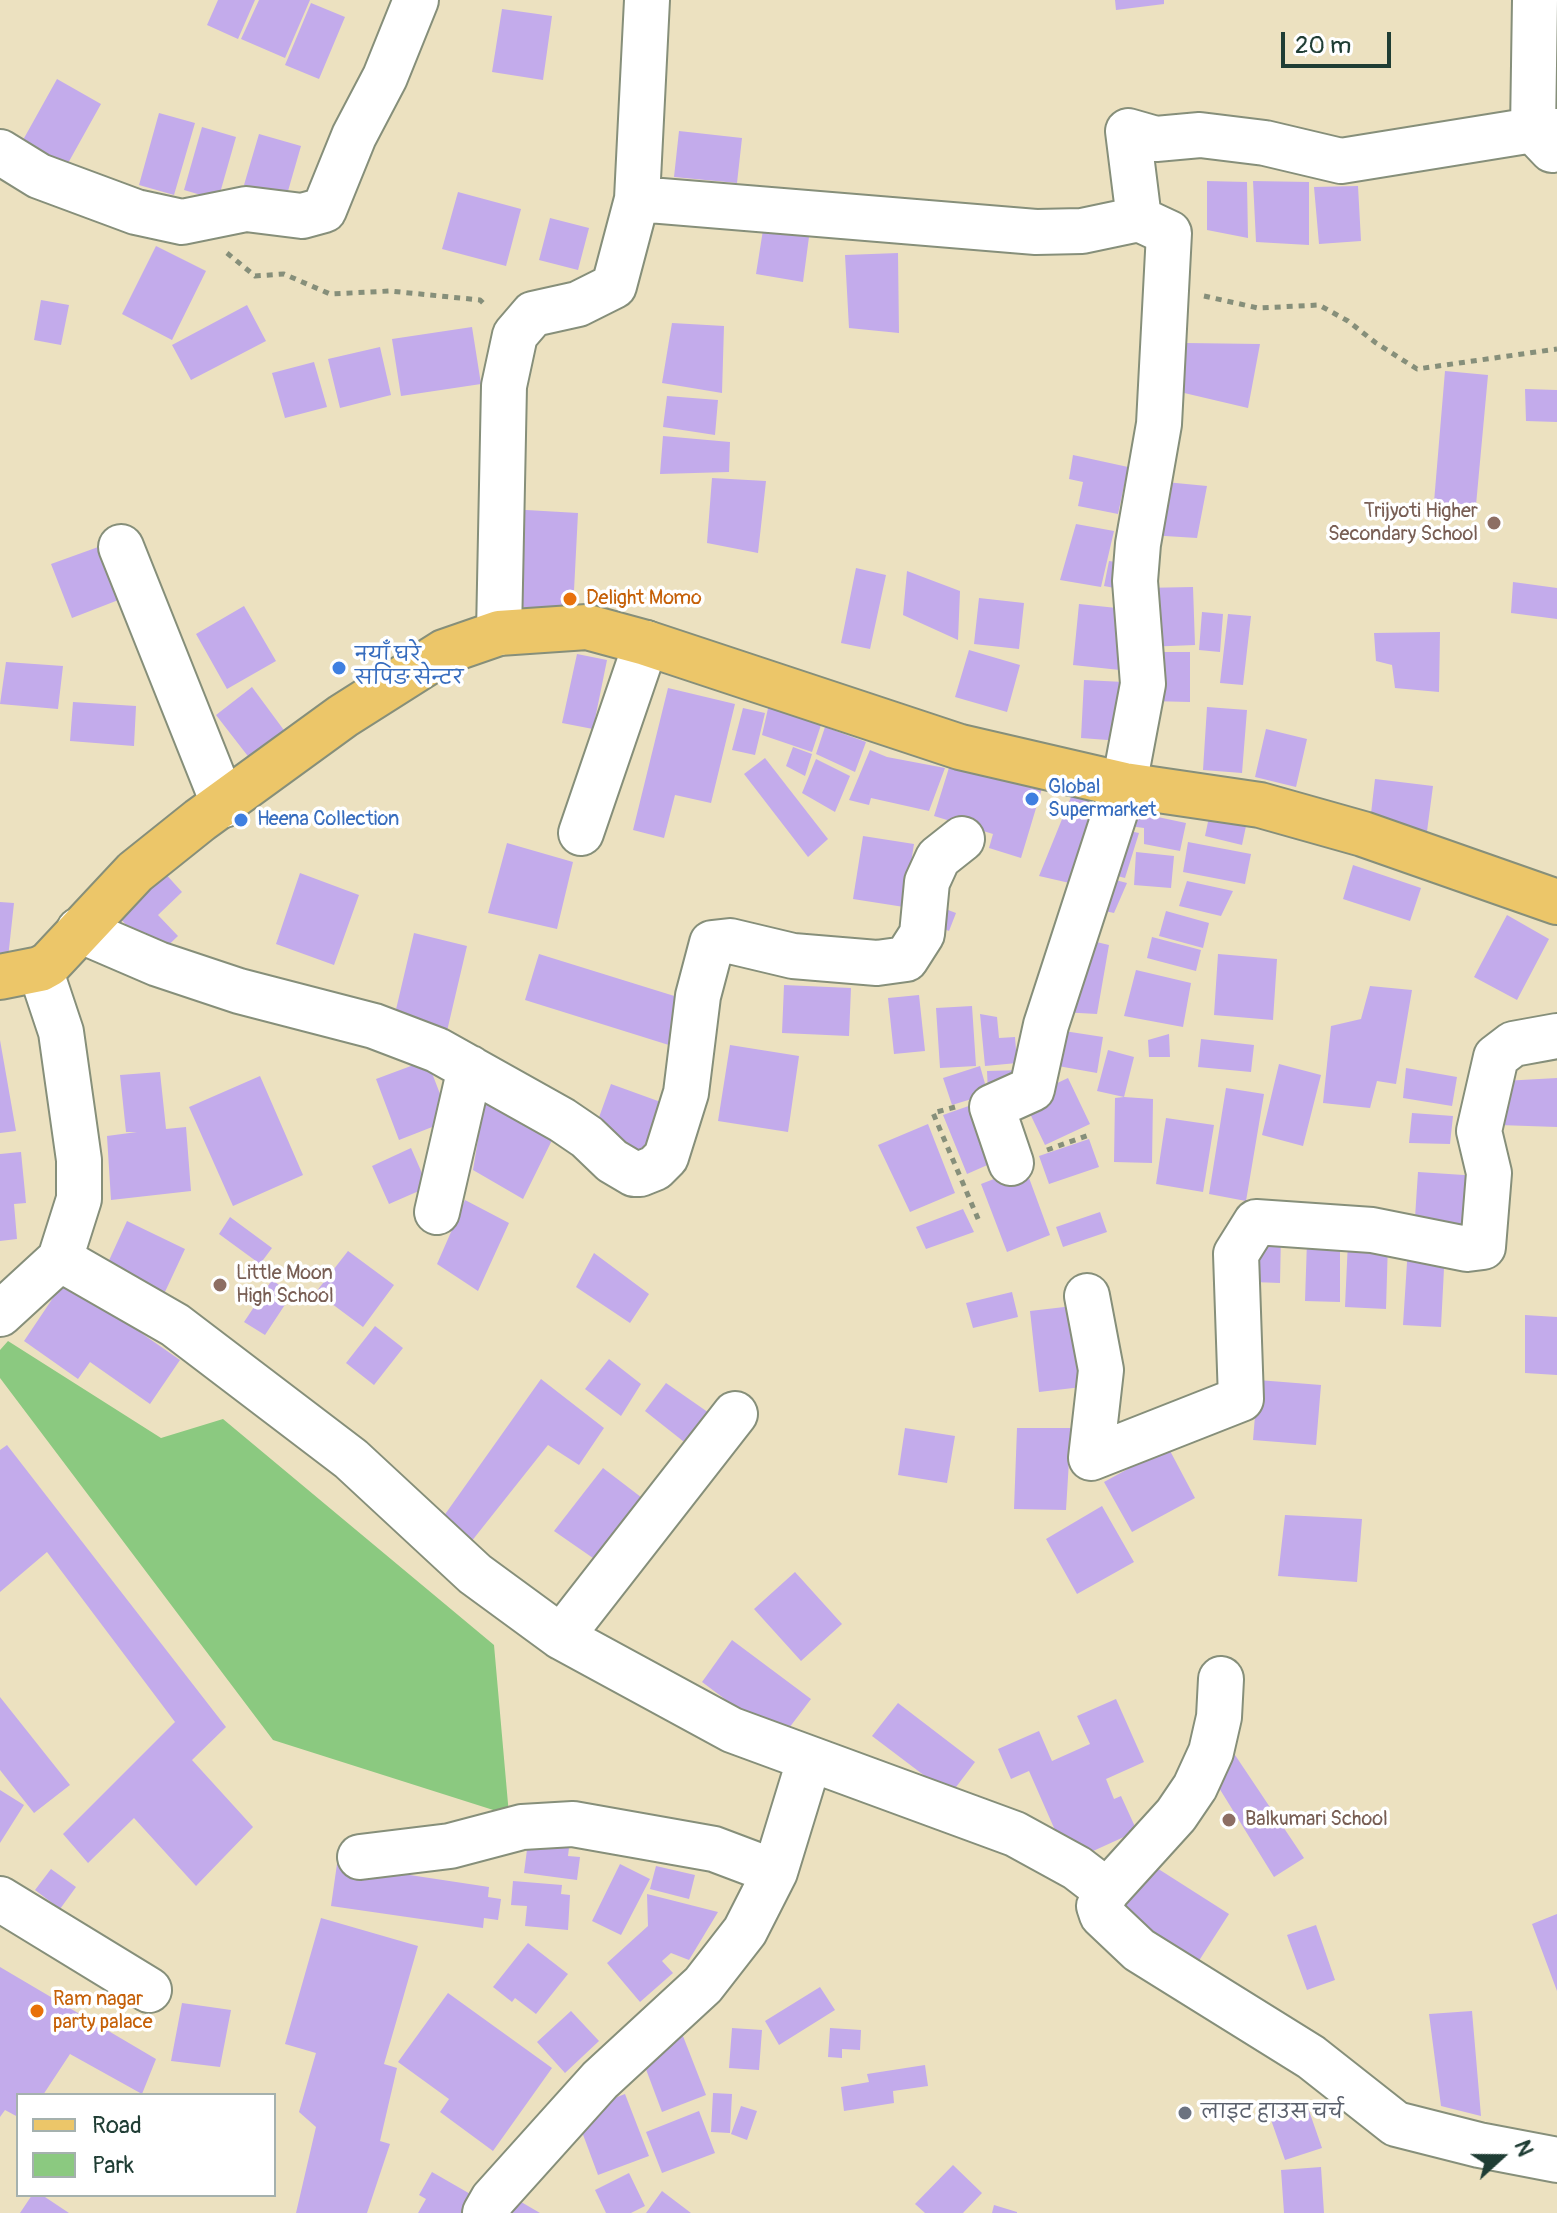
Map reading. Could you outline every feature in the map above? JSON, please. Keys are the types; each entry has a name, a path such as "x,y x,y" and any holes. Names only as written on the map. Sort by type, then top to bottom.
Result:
{"main road":[{"path":"20,973 49,964 135,872 343,716 444,652 499,633 587,627 646,643 960,747 1124,785 1260,805 1363,834 1557,902"}],"street":[{"path":"0,152 39,176 136,212 182,222 246,209 302,216 324,210 354,136 385,77 416,0"},
{"path":"499,633 504,386 515,335 533,314 578,304 614,286 637,199 647,0"},
{"path":"1139,219 1128,131 1156,139 1200,135 1265,143 1341,161 1549,139 1535,0"},
{"path":"637,199 1036,232 1082,231 1139,219 1169,233 1159,424 1138,544 1135,581 1143,684 1124,785 1046,1025 1032,1089 992,1107 1011,1163"},
{"path":"121,547 224,805"},
{"path":"581,833 646,643"},
{"path":"79,930 158,964 239,991 374,1026 437,1050 562,1120 587,1137 612,1161 634,1174 648,1172 666,1157 686,1093 698,996 712,943 730,941 793,956 877,963 906,959 922,934 927,882 938,858 962,839"},
{"path":"0,1314 60,1259 79,1199 79,1160 61,1032 20,973"},
{"path":"1087,1296 1101,1370 1091,1458 1241,1399 1236,1254 1256,1222 1372,1230 1467,1249 1483,1247 1489,1173 1479,1131 1496,1057 1513,1044 1557,1036"},
{"path":"437,1212 470,1068"},
{"path":"60,1259 175,1325 351,1459 475,1574 561,1637 732,1730 809,1761 1015,1834 1077,1868 1107,1891"},
{"path":"561,1637 735,1414"},
{"path":"1221,1679 1219,1717 1211,1752 1195,1787 1176,1815 1107,1891 1099,1906 1102,1915 1139,1950 1311,2057 1396,2124 1557,2160"},
{"path":"485,2213 493,2199 600,2080 703,1985 745,1931 775,1872 809,1761"},
{"path":"360,1857 450,1846 522,1827 573,1824 714,1849 775,1872"},
{"path":"0,1899 149,1990"},
{"path":"1479,2145 1557,2128"}],"path":[{"path":"182,222 255,276 284,274 330,294 390,291 480,300 515,335"},
{"path":"1166,288 1258,308 1319,305 1348,321 1417,369 1557,349"}],"green space":[{"path":"8,1341 161,1438 223,1419 494,1645 509,1815 273,1740 0,1378 0,1350"}],"building":[{"path":"218,0 255,0 238,39 207,25"},
{"path":"259,0 310,0 285,58 241,39"},
{"path":"1115,0 1164,0 1164,4 1116,10"},
{"path":"311,3 345,17 319,79 285,65"},
{"path":"502,9 552,16 543,80 492,72"},
{"path":"57,79 101,104 67,165 23,140"},
{"path":"159,113 195,123 174,195 139,185"},
{"path":"202,127 236,137 218,200 184,190"},
{"path":"679,131 742,138 737,183 674,177"},
{"path":"259,134 301,146 286,198 244,185"},
{"path":"1207,181 1247,182 1248,238 1207,230"},
{"path":"1253,181 1309,182 1309,245 1256,242"},
{"path":"1358,186 1361,241 1319,244 1314,187"},
{"path":"458,192 521,209 506,266 442,249"},
{"path":"550,218 589,228 578,270 539,260"},
{"path":"763,230 809,237 803,282 756,274"},
{"path":"156,246 206,271 172,340 122,314"},
{"path":"898,253 899,333 849,328 845,255"},
{"path":"41,300 69,305 61,345 34,340"},
{"path":"247,305 266,341 191,380 172,345"},
{"path":"672,323 724,326 722,393 662,383"},
{"path":"472,327 481,384 401,396 392,339"},
{"path":"1186,343 1260,344 1248,408 1180,392"},
{"path":"380,347 391,395 340,408 328,359"},
{"path":"314,362 327,407 285,418 272,373"},
{"path":"1445,371 1488,375 1476,505 1434,502"},
{"path":"1525,389 1557,390 1557,422 1526,421"},
{"path":"667,396 718,400 715,435 663,427"},
{"path":"663,436 730,442 729,472 660,474"},
{"path":"1073,455 1128,467 1118,514 1078,506 1083,482 1069,479"},
{"path":"712,478 766,481 758,553 707,543"},
{"path":"1155,481 1207,486 1197,538 1149,535"},
{"path":"509,509 578,513 573,610 504,606"},
{"path":"1076,524 1114,531 1101,587 1060,580"},
{"path":"101,546 121,599 72,618 51,564"},
{"path":"1109,561 1130,564 1125,590 1104,586"},
{"path":"856,568 886,575 870,649 841,643"},
{"path":"907,571 960,591 958,640 903,615"},
{"path":"1513,582 1557,588 1557,619 1511,613"},
{"path":"1193,587 1195,645 1144,647 1141,588"},
{"path":"979,598 1024,603 1019,649 974,644"},
{"path":"1079,604 1126,609 1120,670 1073,665"},
{"path":"244,606 276,661 227,689 196,634"},
{"path":"1202,612 1223,614 1220,652 1199,650"},
{"path":"1228,614 1251,616 1243,685 1220,683"},
{"path":"1440,632 1439,692 1395,688 1392,665 1376,661 1374,633"},
{"path":"969,650 1020,665 1007,712 955,697"},
{"path":"1150,652 1190,652 1190,702 1150,701"},
{"path":"577,654 607,660 593,729 562,723"},
{"path":"6,662 63,666 58,709 0,704"},
{"path":"1084,680 1124,682 1121,741 1081,738"},
{"path":"252,687 289,737 254,764 216,715"},
{"path":"668,688 735,704 711,803 675,795 664,838 633,830"},
{"path":"73,702 136,706 134,746 70,741"},
{"path":"769,704 822,722 812,752 762,735"},
{"path":"1207,707 1247,710 1242,773 1203,770"},
{"path":"743,708 765,713 755,755 732,750"},
{"path":"825,727 866,742 855,772 816,754"},
{"path":"1266,729 1307,739 1296,787 1255,777"},
{"path":"793,747 812,754 805,776 786,766"},
{"path":"870,750 887,757 945,768 929,811 871,798 869,805 849,800"},
{"path":"765,758 828,839 808,857 744,774"},
{"path":"952,758 1043,785 1021,858 989,848 993,834 934,816"},
{"path":"816,759 850,776 835,812 802,793"},
{"path":"1375,779 1433,786 1426,839 1369,831"},
{"path":"1073,792 1108,802 1074,884 1039,876"},
{"path":"1134,812 1186,823 1180,851 1144,844 1144,828 1129,826"},
{"path":"1209,817 1246,826 1242,845 1205,836"},
{"path":"1115,828 1139,833 1125,878 1101,872"},
{"path":"863,836 914,844 904,907 853,899"},
{"path":"1188,842 1251,854 1245,884 1183,872"},
{"path":"507,843 573,862 557,929 488,913"},
{"path":"1136,852 1174,856 1171,888 1134,885"},
{"path":"1353,865 1421,888 1410,921 1343,899"},
{"path":"163,871 182,892 158,915 178,936 156,957 117,915"},
{"path":"300,873 359,895 334,965 276,944"},
{"path":"1104,877 1127,883 1114,913 1091,908"},
{"path":"1187,881 1233,891 1221,916 1179,906"},
{"path":"0,902 14,903 8,958 0,957"},
{"path":"935,905 956,913 949,931 928,923"},
{"path":"1166,911 1209,923 1203,948 1159,936"},
{"path":"1507,915 1549,939 1517,1000 1474,977"},
{"path":"414,933 467,946 447,1031 394,1018"},
{"path":"1152,937 1201,950 1196,971 1147,958"},
{"path":"1084,939 1109,945 1097,1014 1061,1012"},
{"path":"539,954 684,999 672,1046 525,1000"},
{"path":"1218,954 1277,959 1273,1020 1214,1015"},
{"path":"1136,970 1191,983 1183,1027 1124,1016"},
{"path":"784,985 851,988 849,1036 782,1033"},
{"path":"1370,986 1412,990 1396,1084 1377,1081 1370,1108 1323,1103 1331,1026 1361,1019"},
{"path":"919,995 925,1051 894,1054 888,998"},
{"path":"972,1006 976,1066 940,1068 936,1008"},
{"path":"980,1014 997,1017 999,1038 1015,1037 1017,1063 985,1066"},
{"path":"1064,1031 1103,1037 1097,1073 1058,1066"},
{"path":"1169,1034 1170,1057 1149,1057 1148,1040"},
{"path":"1201,1039 1254,1045 1251,1072 1198,1067"},
{"path":"0,1040 16,1131 0,1133"},
{"path":"730,1045 799,1056 788,1132 718,1121"},
{"path":"1108,1050 1134,1057 1124,1097 1097,1091"},
{"path":"427,1060 450,1120 399,1140 376,1079"},
{"path":"1279,1064 1321,1075 1303,1146 1262,1135"},
{"path":"980,1066 988,1094 952,1105 943,1078"},
{"path":"1406,1068 1457,1077 1452,1106 1403,1098"},
{"path":"1024,1070 988,1092 987,1071"},
{"path":"160,1072 166,1129 186,1127 191,1191 111,1200 107,1136 137,1132 126,1132 120,1075"},
{"path":"260,1076 303,1175 233,1206 189,1107"},
{"path":"1068,1078 1090,1124 1045,1145 1023,1099"},
{"path":"1557,1078 1557,1127 1499,1125 1503,1081"},
{"path":"611,1084 669,1105 651,1155 593,1134"},
{"path":"1226,1088 1264,1094 1246,1201 1209,1194"},
{"path":"486,1090 559,1126 523,1199 473,1170"},
{"path":"1115,1098 1153,1099 1152,1163 1114,1162"},
{"path":"980,1102 1001,1159 967,1174 943,1115"},
{"path":"1412,1113 1453,1116 1450,1144 1409,1143"},
{"path":"1166,1118 1214,1125 1203,1192 1156,1184"},
{"path":"928,1124 955,1193 910,1212 878,1145"},
{"path":"1089,1139 1099,1167 1049,1184 1039,1156"},
{"path":"411,1148 428,1187 389,1204 372,1166"},
{"path":"21,1152 26,1203 14,1204 17,1239 0,1241 0,1154"},
{"path":"1025,1167 1050,1235 1007,1252 981,1184"},
{"path":"1418,1172 1479,1176 1476,1238 1414,1233"},
{"path":"465,1200 509,1223 478,1291 437,1264"},
{"path":"963,1209 974,1232 926,1249 916,1227"},
{"path":"1100,1212 1107,1232 1063,1247 1056,1227"},
{"path":"230,1217 272,1248 260,1264 219,1234"},
{"path":"127,1221 185,1249 164,1294 106,1267"},
{"path":"1254,1233 1281,1234 1280,1283 1253,1282"},
{"path":"1307,1241 1340,1242 1340,1302 1305,1301"},
{"path":"1348,1241 1388,1242 1386,1309 1345,1307"},
{"path":"1408,1247 1445,1249 1441,1327 1403,1325"},
{"path":"348,1251 394,1285 363,1327 316,1292"},
{"path":"594,1253 649,1294 630,1323 576,1287"},
{"path":"65,1280 180,1360 150,1404 90,1362 78,1379 24,1341"},
{"path":"272,1280 292,1294 265,1335 244,1322"},
{"path":"1012,1292 1018,1317 973,1328 966,1303"},
{"path":"1073,1306 1082,1387 1039,1392 1030,1311"},
{"path":"1525,1315 1557,1317 1557,1375 1525,1373"},
{"path":"375,1326 403,1348 374,1385 346,1363"},
{"path":"609,1359 641,1384 621,1416 585,1389"},
{"path":"541,1379 604,1428 579,1465 548,1445 467,1547 441,1520"},
{"path":"1258,1380 1321,1385 1316,1445 1253,1440"},
{"path":"666,1383 712,1415 693,1449 645,1411"},
{"path":"905,1428 955,1436 947,1483 898,1475"},
{"path":"1017,1428 1071,1428 1066,1510 1014,1509"},
{"path":"7,1445 226,1727 192,1760 253,1827 196,1886 134,1818 88,1863 63,1834 175,1722 47,1552 0,1592 0,1450"},
{"path":"1168,1447 1195,1498 1132,1532 1104,1482"},
{"path":"603,1468 650,1504 603,1565 554,1531"},
{"path":"1102,1506 1134,1562 1077,1594 1046,1539"},
{"path":"1285,1515 1362,1519 1357,1582 1278,1576"},
{"path":"795,1572 842,1624 801,1661 754,1609"},
{"path":"732,1640 811,1699 780,1740 702,1682"},
{"path":"0,1697 70,1785 34,1813 0,1770"},
{"path":"1116,1699 1144,1762 1106,1779 1114,1799 1121,1796 1137,1831 1069,1862 1029,1771 1011,1779 998,1749 1039,1731 1052,1761 1090,1744 1077,1716"},
{"path":"898,1703 975,1762 950,1795 872,1736"},
{"path":"1235,1755 1304,1858 1274,1877 1208,1770"},
{"path":"0,1790 24,1805 0,1843"},
{"path":"529,1834 570,1839 568,1856 580,1857 577,1880 524,1873"},
{"path":"1149,1863 1229,1914 1193,1970 1114,1919"},
{"path":"337,1864 489,1887 488,1897 501,1899 498,1920 484,1918 483,1928 331,1906"},
{"path":"620,1864 650,1879 621,1935 592,1921"},
{"path":"656,1866 695,1875 689,1899 650,1889"},
{"path":"51,1869 76,1887 60,1909 35,1890"},
{"path":"513,1881 562,1885 561,1894 570,1895 568,1930 525,1926 527,1906 511,1905"},
{"path":"647,1894 718,1912 689,1960 671,1953 662,1961 673,1973 640,2002 607,1963 648,1926"},
{"path":"1557,1914 1557,1991 1532,1924"},
{"path":"321,1918 418,1946 384,2064 397,2068 380,2141 390,2144 367,2213 296,2213 316,2127 299,2112 316,2053 285,2044"},
{"path":"1316,1925 1335,1980 1307,1990 1287,1935"},
{"path":"528,1943 568,1974 536,2014 515,1998 512,2002 493,1987"},
{"name":"Ram nagar party palace","path":"0,1967 156,2059 140,2093 70,2054 44,2093 16,2093 16,2116 5,2110 0,2117"},
{"path":"820,1987 835,2010 779,2045 765,2021"},
{"path":"448,1993 552,2068 493,2151 440,2112 449,2099 398,2062"},
{"path":"182,2003 231,2010 220,2067 171,2061"},
{"path":"571,2011 599,2041 565,2073 537,2042"},
{"path":"1472,2011 1481,2116 1441,2106 1429,2014"},
{"path":"732,2028 762,2030 759,2070 729,2068"},
{"path":"830,2028 861,2030 860,2050 842,2049 842,2058 828,2057"},
{"path":"681,2031 706,2095 662,2112 638,2048"},
{"path":"925,2065 928,2086 893,2091 894,2103 844,2111 841,2087 869,2082 867,2074"},
{"path":"713,2093 732,2094 730,2133 711,2132"},
{"path":"625,2094 649,2156 598,2175 575,2113"},
{"path":"1306,2102 1322,2148 1285,2160 1269,2114"},
{"path":"741,2106 757,2111 747,2140 731,2134"},
{"path":"699,2111 715,2153 662,2173 646,2132"},
{"path":"953,2165 982,2193 963,2213 925,2213 915,2204"},
{"path":"1321,2167 1324,2213 1284,2213 1281,2170"},
{"path":"432,2172 479,2199 472,2213 418,2213 426,2199 419,2195"},
{"path":"629,2173 645,2206 631,2213 606,2213 595,2190"},
{"path":"662,2191 691,2213 646,2213"},
{"path":"511,2196 540,2213 501,2213"},
{"path":"31,2197 45,2197 69,2213 20,2213"},
{"path":"994,2205 1017,2212 1017,2213 992,2213"}],"place":[{"name":"Trijyoti Higher Secondary School","path":"1494,523"},
{"name":"Delight Momo","path":"570,599"},
{"name":"नयाँ घरे सपिङ सेन्टर","path":"339,668"},
{"name":"Global Supermarket","path":"1032,799"},
{"name":"Heena Collection","path":"241,820"},
{"name":"Little Moon High School","path":"220,1285"},
{"name":"Balkumari School","path":"1229,1820"},
{"name":"Ram nagar party palace","path":"37,2011"},
{"name":"लाइट हाउस चर्च","path":"1185,2113"}]}
